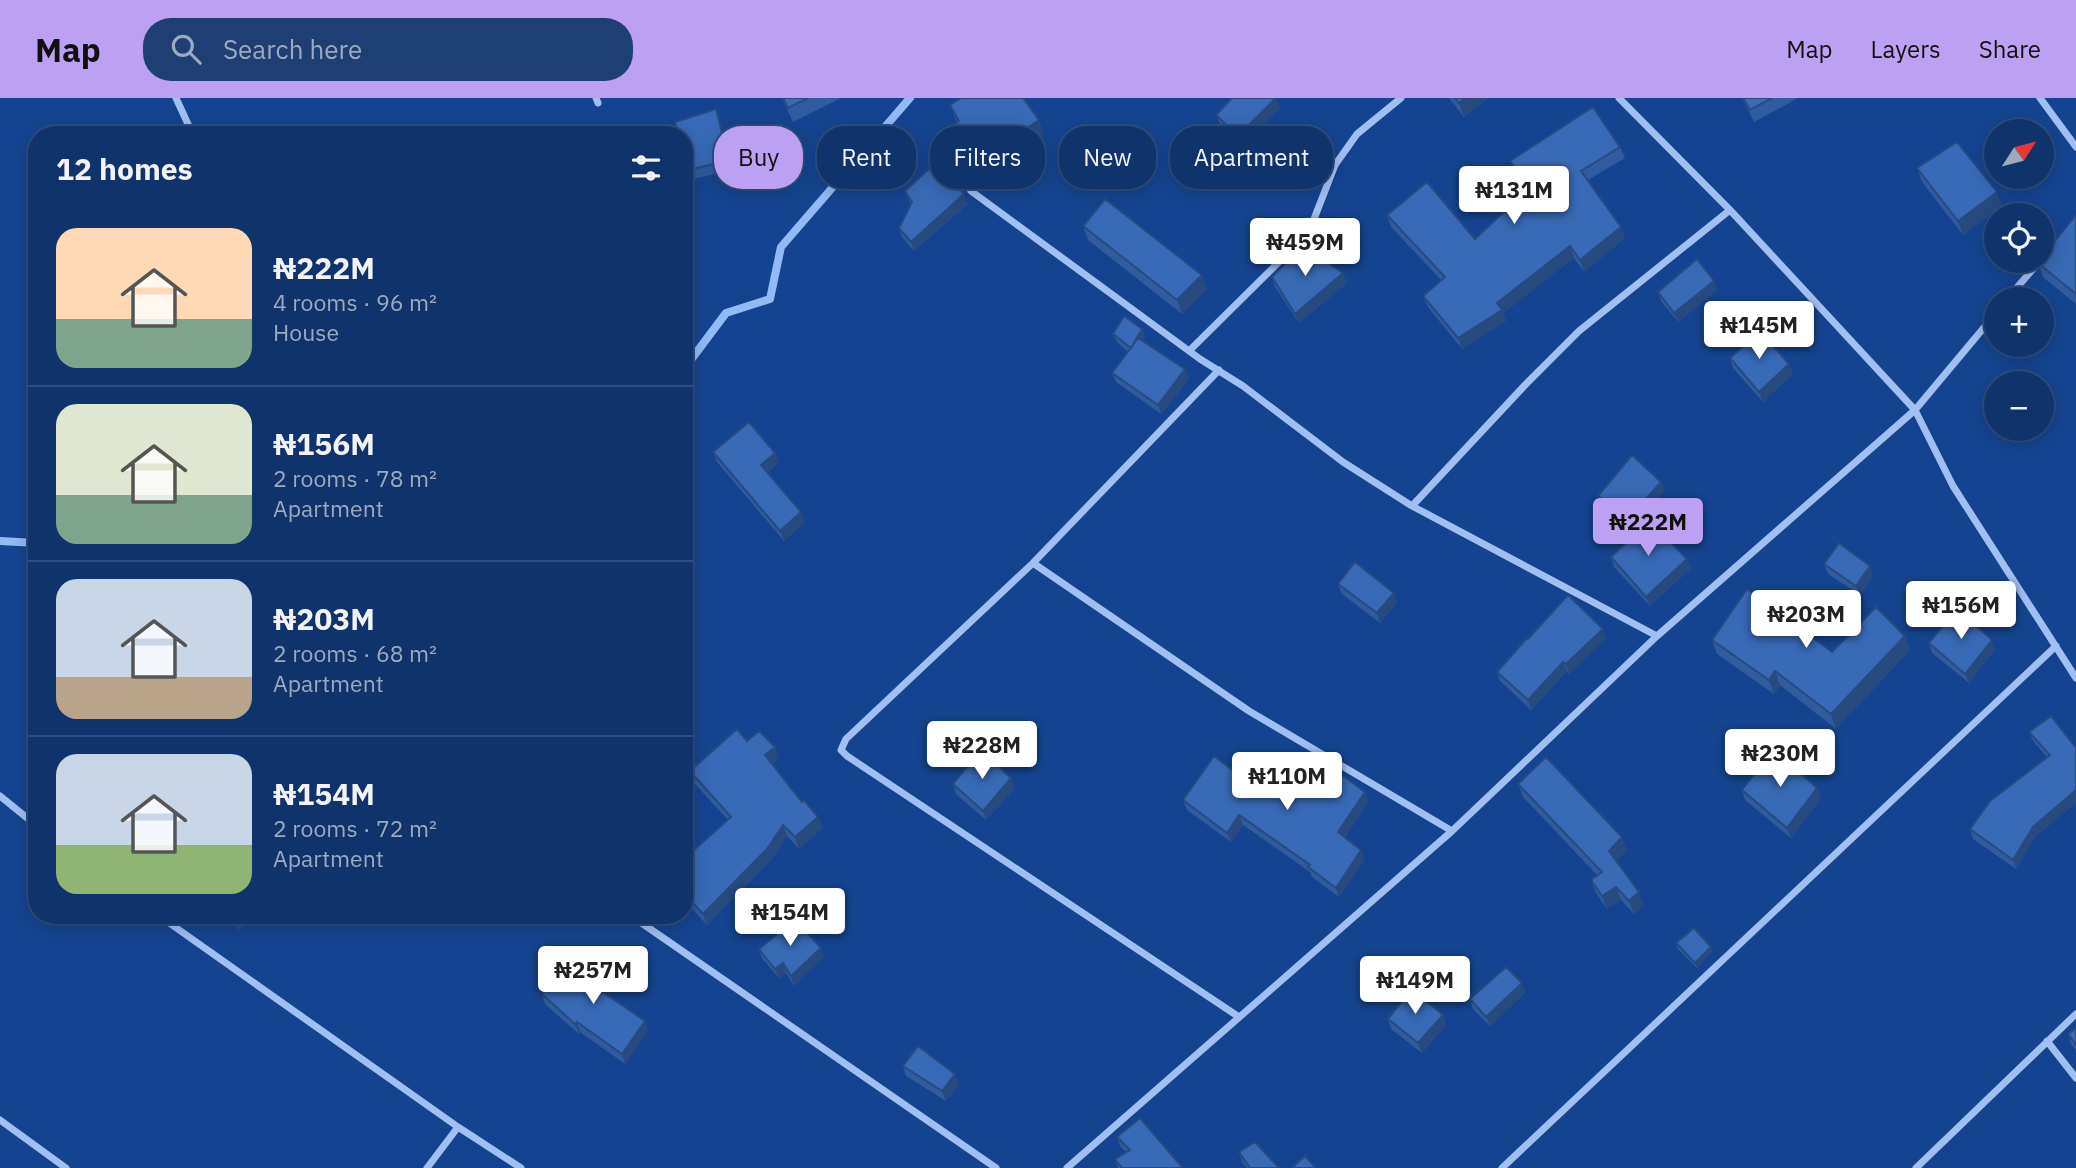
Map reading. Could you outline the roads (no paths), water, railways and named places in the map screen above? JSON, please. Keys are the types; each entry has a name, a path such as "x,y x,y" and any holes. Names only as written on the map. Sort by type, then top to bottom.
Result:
{"street":[{"path":"176,98 190,126"},
{"path":"1189,351 1292,249 1314,219 1335,165 1357,134 1401,98"},
{"path":"1619,98 1730,210 1915,410 1953,486 2076,678"},
{"path":"2040,98 2076,147"},
{"path":"971,191 1343,462 1412,506 1657,636"},
{"path":"1412,506 1579,331 1730,210"},
{"path":"2017,287 2030,273"},
{"path":"1067,1168 1452,831 1657,636 1915,410 1984,328"},
{"path":"1219,370 1033,563 846,739 841,750 1239,1017"},
{"path":"1033,563 1249,711 1452,831"},
{"path":"1502,1168 2056,646"},
{"path":"0,796 28,819"},
{"path":"171,924 458,1127 522,1168"},
{"path":"643,924 996,1168"},
{"path":"1916,1168 2076,1014"},
{"path":"2047,1041 2076,1079"},
{"path":"0,1120 66,1168"},
{"path":"427,1168 458,1127"}],"waterway":[{"path":"693,357 726,313 770,299 781,247 910,98"},
{"path":"0,541 28,543"}]}
